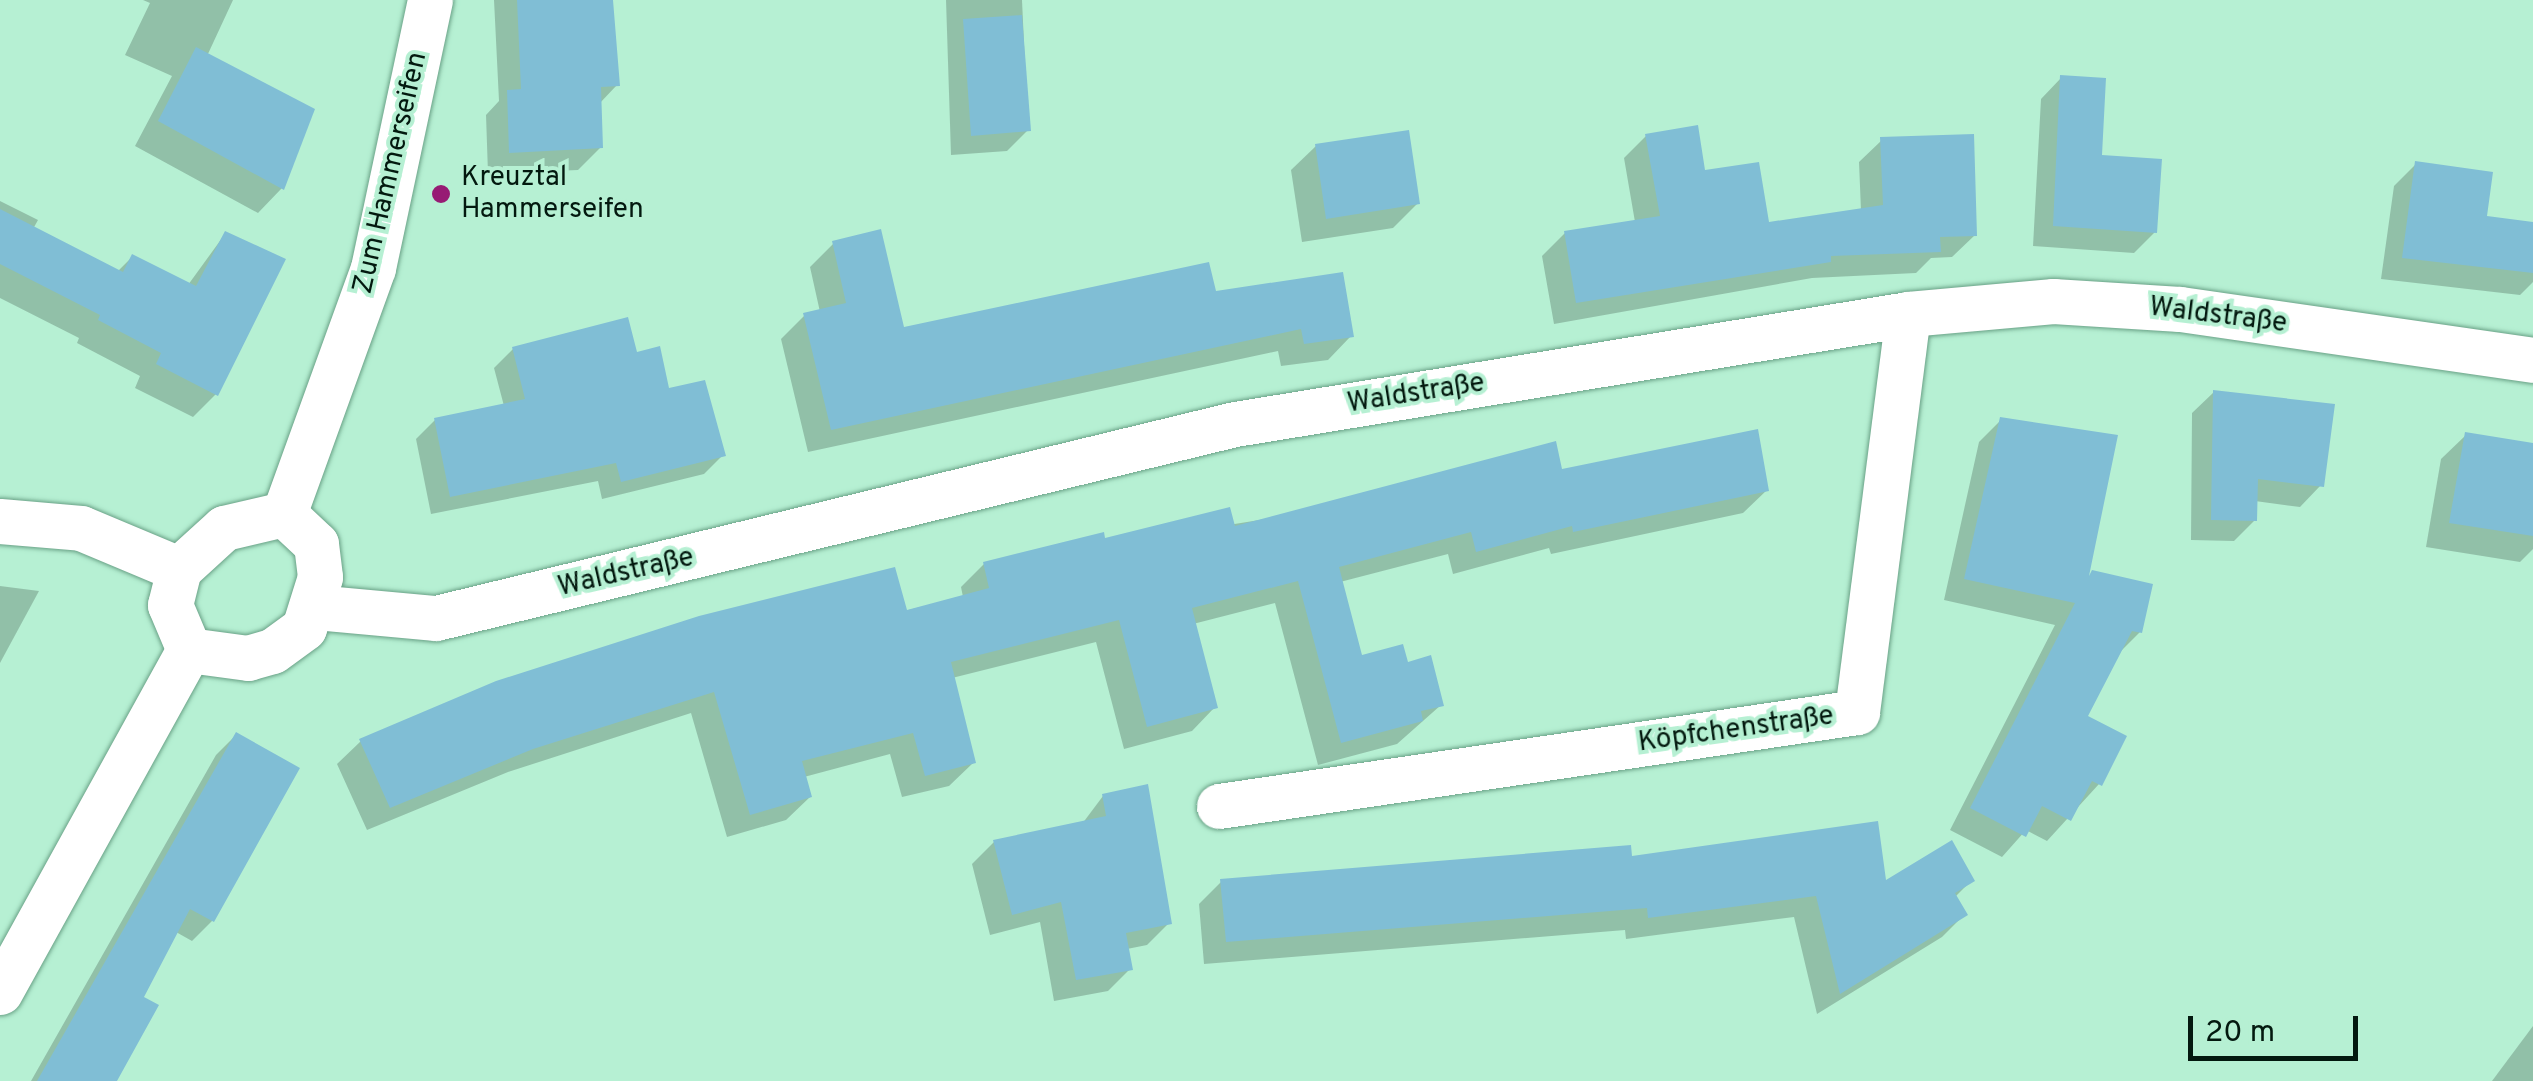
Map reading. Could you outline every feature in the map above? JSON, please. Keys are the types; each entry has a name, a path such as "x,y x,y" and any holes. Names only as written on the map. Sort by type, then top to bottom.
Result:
{"street":[{"name":"Zum Hammerseifen","path":"284,514 373,268 430,0"},
{"name":"Waldstraße","path":"314,607 436,618 1236,424 1908,314 2053,301 2180,309 2533,360"},
{"name":"Köpfchenstraße","path":"1219,806 1857,712 1908,314"},
{"path":"284,514 316,544 320,577 314,607 304,628 272,651 248,658 189,650 170,605 179,569 224,528 284,514"},
{"path":"0,521 81,528 179,569"},
{"path":"0,992 189,650"}],"building":[{"path":"517,0 613,0 620,86 601,87 603,148 509,153 507,90 521,89"},
{"path":"1022,15 1031,131 971,136 963,19"},
{"path":"196,47 315,109 284,190 158,121"},
{"path":"2060,75 2106,78 2102,155 2162,159 2157,233 2053,226"},
{"path":"1698,125 1705,170 1759,162 1769,222 1883,205 1880,137 1974,134 1977,236 1940,237 1941,252 1831,256 1831,262 1576,303 1564,231 1660,216 1645,134"},
{"path":"1409,130 1420,204 1326,219 1315,144"},
{"path":"2415,161 2493,172 2487,216 2533,222 2533,273 2402,258"},
{"path":"0,209 123,272 132,254 196,286 225,231 286,259 218,396 156,364 161,353 98,320 100,315 0,264"},
{"path":"881,229 904,327 1209,262 1216,291 1343,272 1354,337 1304,344 1301,329 831,430 803,313 846,303 832,241"},
{"path":"628,317 637,352 660,346 669,388 705,380 726,456 621,482 616,463 450,497 434,418 525,399 512,347"},
{"path":"2213,390 2335,404 2324,487 2258,479 2257,521 2211,520"},
{"path":"2000,417 2118,435 2089,576 2092,570 2153,584 2142,633 2132,631 2088,716 2127,736 2102,786 2092,781 2071,821 2042,806 2026,837 1970,808 2075,603 1964,579"},
{"path":"1758,429 1769,491 1573,532 1572,526 1476,552 1471,532 1339,567 1362,655 1403,644 1408,662 1431,655 1444,706 1421,711 1423,721 1341,743 1298,581 1192,608 1218,708 1147,727 1119,620 951,662 976,763 925,776 913,733 802,761 812,797 750,815 714,692 533,749 390,808 359,739 496,681 699,616 895,567 907,610 989,588 983,562 1104,532 1105,538 1230,507 1235,526 1556,441 1562,469"},
{"path":"2465,432 2533,443 2533,536 2449,523"},
{"path":"236,732 300,768 214,922 190,909 144,997 159,1005 117,1081 37,1081"},
{"path":"1148,784 1172,924 1126,933 1133,970 1076,980 1061,902 1012,915 993,840 1106,816 1102,794"},
{"path":"1878,821 1886,880 1952,840 1975,881 1955,893 1968,915 1840,994 1816,896 1648,918 1647,908 1226,942 1220,879 1631,845 1632,856"}],"place":[{"name":"Kreuztal Hammerseifen","path":"441,194"}]}
